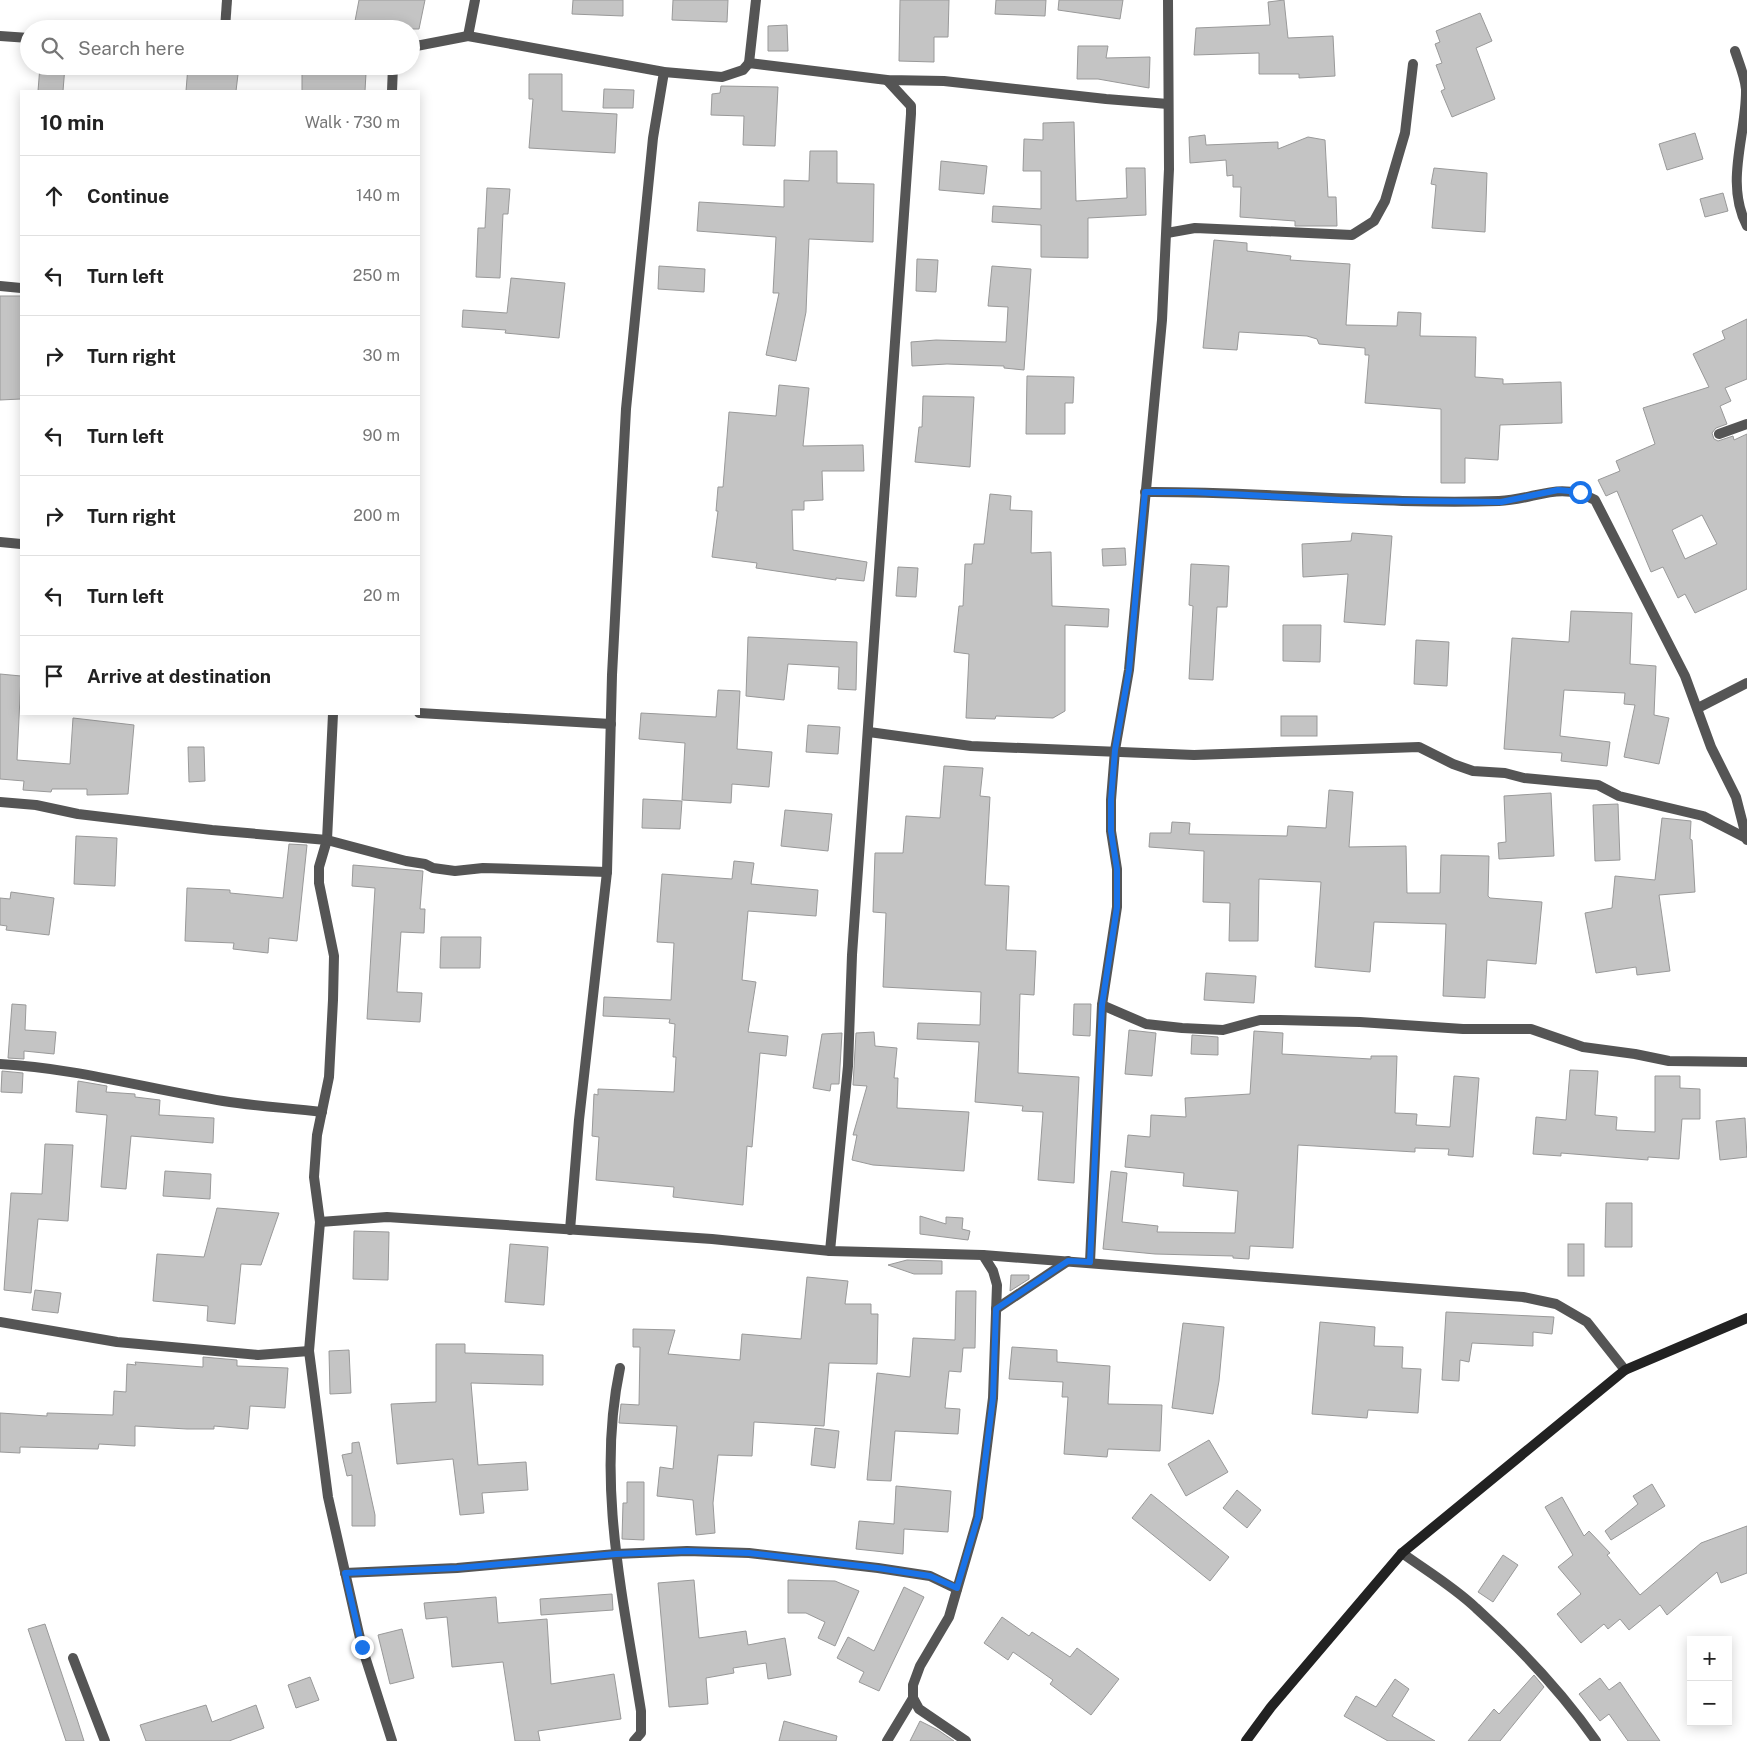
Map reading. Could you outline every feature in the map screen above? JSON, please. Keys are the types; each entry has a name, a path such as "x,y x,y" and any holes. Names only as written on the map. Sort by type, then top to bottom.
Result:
{"main road":[{"path":"1246,1741 1271,1707 1402,1553 1625,1370 1747,1318"}],"street":[{"path":"226,20 227,0"},
{"path":"468,36 475,0"},
{"path":"420,45 468,36 664,72 722,76 742,70 750,63 756,0"},
{"path":"1090,1262 1102,1005 1117,907 1117,869 1111,824 1115,750 1129,670 1162,320 1170,169 1168,0"},
{"path":"0,36 20,37"},
{"path":"1735,51 1746,86 1737,163 1738,194 1747,226"},
{"path":"750,63 887,80 944,81 1168,104"},
{"path":"1167,233 1194,228 1352,234 1374,221 1386,201 1405,133 1412,64"},
{"path":"570,1230 579,1120 606,872 626,410 653,138 664,72"},
{"path":"392,90 393,75"},
{"path":"830,1251 848,1066 852,955 911,114 911,106 887,80"},
{"path":"0,286 20,288"},
{"path":"1719,434 1747,424"},
{"path":"1145,492 1193,492 1340,500 1501,502 1558,490 1580,492 1595,500 1685,676 1711,747 1736,797 1747,839"},
{"path":"0,542 20,544"},
{"path":"1698,708 1747,682"},
{"path":"420,713 611,724"},
{"path":"332,715 326,840 319,867 319,883 334,956 328,1077 317,1135 314,1178 320,1222 309,1351 328,1497 362,1647 392,1741"},
{"path":"869,732 971,746 1049,751 1115,750 1194,755 1247,755 1419,747 1453,764 1473,771 1505,772 1524,778 1598,785 1619,796 1703,816 1747,839"},
{"path":"0,802 36,805 78,814 212,830 326,840 440,869 483,868 606,872"},
{"path":"1102,1005 1146,1024 1182,1028 1223,1030 1260,1020 1280,1020 1360,1022 1463,1029 1531,1029 1583,1047 1636,1054 1669,1061 1747,1062"},
{"path":"0,1064 29,1066 98,1077 223,1101 322,1112"},
{"path":"320,1222 387,1217 712,1239 830,1251 983,1255 1090,1262 1522,1297 1556,1304 1587,1322 1625,1370"},
{"path":"887,1741 913,1698 916,1675 949,1617 978,1517 993,1398 997,1285 993,1271 983,1255"},
{"path":"996,1309 1068,1261"},
{"path":"0,1322 116,1342 220,1352 258,1355 309,1351"},
{"path":"620,1368 612,1403 610,1435 616,1554 641,1710 641,1732 634,1741"},
{"path":"345,1573 457,1568 616,1554 687,1551 749,1553 904,1572 930,1576 957,1588"},
{"path":"1402,1553 1482,1613 1534,1665 1575,1711 1596,1741"},
{"path":"73,1658 105,1741"},
{"path":"913,1698 919,1709 966,1741"}],"building":[{"path":"359,0 425,0 420,24 420,20 355,20"},
{"path":"573,0 623,0 623,16 572,14"},
{"path":"673,0 728,0 727,22 672,20"},
{"path":"900,0 949,0 948,37 934,37 934,62 899,61"},
{"path":"996,0 1046,0 1045,16 995,14"},
{"path":"1059,0 1123,0 1120,19 1058,10"},
{"path":"1284,0 1288,38 1333,36 1335,76 1299,78 1299,74 1259,74 1259,53 1194,55 1196,28 1270,25 1268,2"},
{"path":"1480,13 1492,41 1476,48 1495,99 1452,117 1441,91 1445,89 1436,65 1442,63 1435,44 1440,42 1436,31"},
{"path":"787,25 788,51 768,51 768,26"},
{"path":"1078,46 1108,46 1106,58 1150,57 1149,88 1098,79 1077,79"},
{"path":"529,74 562,74 562,111 617,114 615,153 529,148 533,99 529,99"},
{"path":"39,75 64,75 63,90 38,90"},
{"path":"187,75 238,75 236,90 186,90"},
{"path":"302,75 366,75 365,90 302,90"},
{"path":"721,86 778,87 775,146 743,145 744,116 711,115 712,94 720,93"},
{"path":"604,89 634,90 633,108 603,108"},
{"path":"1074,122 1076,201 1127,198 1126,168 1145,168 1146,215 1088,218 1088,258 1041,257 1041,225 992,222 993,206 1041,209 1041,171 1023,171 1024,139 1043,140 1043,123"},
{"path":"1695,133 1703,159 1667,170 1659,144"},
{"path":"1205,135 1206,145 1278,142 1278,149 1308,137 1325,140 1328,197 1336,197 1337,226 1295,226 1295,221 1240,217 1241,187 1233,187 1233,175 1227,176 1226,160 1190,163 1189,137"},
{"path":"810,151 837,151 837,183 874,184 873,242 809,239 806,312 796,361 766,355 779,293 773,293 776,237 697,231 699,202 784,207 784,180 809,181"},
{"path":"941,161 987,166 984,194 939,190"},
{"path":"1434,168 1487,173 1485,232 1432,228 1436,185 1431,184"},
{"path":"487,188 510,189 508,214 503,214 500,278 476,277 478,228 485,228"},
{"path":"1723,193 1728,211 1705,217 1700,199"},
{"path":"1214,240 1247,243 1247,251 1291,256 1290,260 1350,264 1346,325 1397,326 1398,312 1421,313 1420,336 1476,337 1475,377 1503,379 1503,384 1561,382 1562,423 1500,425 1498,460 1465,458 1465,483 1441,483 1441,409 1365,403 1369,355 1365,355 1365,348 1319,344 1317,339 1307,336 1239,332 1237,350 1203,348"},
{"path":"917,259 938,260 936,292 916,291"},
{"path":"659,266 705,269 704,292 658,289"},
{"path":"992,266 1031,269 1024,370 1004,368 1004,366 947,364 912,366 911,342 936,340 1006,342 1008,307 988,306"},
{"path":"511,278 565,283 559,338 505,333 506,330 462,327 463,310 507,313"},
{"path":"0,296 20,296 20,399 0,400"},
{"path":"1747,319 1747,379 1725,388 1731,401 1720,406 1727,424 1716,428 1712,433 1714,439 1718,441 1733,436 1734,440 1747,434 1747,589 1695,613 1685,594 1678,598 1663,567 1651,572 1617,491 1606,496 1598,480 1620,471 1616,461 1655,444 1643,408 1709,387 1693,354 1725,339 1722,331","holes":["1702,515 1717,544 1685,559 1672,530"]},
{"path":"1027,376 1074,377 1073,403 1065,403 1065,434 1026,434"},
{"path":"779,385 809,388 803,446 863,445 864,471 822,471 823,500 804,501 804,510 792,510 793,550 867,562 864,581 836,578 836,580 756,568 757,563 712,557 718,511 716,511 718,487 723,487 729,412 776,416"},
{"path":"923,396 974,397 970,467 915,462 919,427 922,427"},
{"path":"990,494 1011,496 1010,510 1032,511 1031,553 1051,552 1052,606 1109,609 1108,627 1065,625 1065,711 1053,718 996,716 995,719 966,718 969,654 954,652 959,606 963,606 965,564 972,564 974,544 984,544"},
{"path":"1352,533 1392,536 1385,625 1344,622 1348,574 1303,577 1302,544 1351,541"},
{"path":"1125,548 1126,565 1103,566 1102,549"},
{"path":"1191,564 1229,566 1227,607 1217,607 1213,680 1189,679 1193,606 1189,605"},
{"path":"898,567 918,568 916,597 896,596"},
{"path":"1571,611 1632,613 1630,664 1656,666 1654,715 1669,718 1659,764 1624,757 1635,705 1624,704 1625,693 1564,690 1560,736 1610,742 1607,766 1561,761 1562,753 1504,749 1512,638 1569,642"},
{"path":"1283,625 1321,625 1320,662 1283,661"},
{"path":"748,637 857,642 856,690 838,689 839,667 788,664 784,700 746,696"},
{"path":"1416,640 1449,642 1447,686 1414,684"},
{"path":"0,674 20,676 17,760 70,764 73,718 134,725 128,794 87,795 87,789 52,789 51,792 23,790 24,781 0,779"},
{"path":"718,690 740,691 737,749 772,752 769,787 732,784 731,803 682,800 685,743 639,739 641,713 716,717"},
{"path":"1281,716 1317,716 1317,736 1281,736"},
{"path":"808,725 840,727 838,754 806,752"},
{"path":"188,747 204,747 205,781 189,782"},
{"path":"944,766 983,768 980,796 990,797 985,885 1009,886 1006,950 1036,951 1034,995 1020,994 1018,1073 1079,1077 1074,1183 1038,1180 1043,1112 1022,1111 1023,1106 975,1102 979,1042 917,1039 918,1023 980,1025 981,992 883,987 886,913 873,912 875,853 903,853 906,816 940,818"},
{"path":"1329,790 1353,792 1349,847 1406,846 1407,893 1440,893 1441,855 1489,856 1488,896 1490,898 1542,902 1536,964 1487,960 1485,998 1443,996 1446,924 1374,922 1370,972 1315,967 1321,882 1259,879 1258,941 1229,941 1230,903 1203,902 1204,851 1149,847 1150,833 1171,833 1172,822 1190,823 1189,834 1287,836 1288,826 1326,828"},
{"path":"1551,793 1554,856 1499,859 1498,843 1506,842 1504,796"},
{"path":"643,799 682,801 680,829 642,828"},
{"path":"1618,804 1620,860 1595,861 1593,805"},
{"path":"785,810 832,814 828,851 781,846"},
{"path":"1662,818 1691,821 1690,839 1692,840 1695,892 1659,895 1670,971 1637,975 1636,967 1596,973 1585,913 1612,908 1615,876 1655,880"},
{"path":"76,836 117,838 115,886 74,884"},
{"path":"289,844 307,845 297,941 269,938 268,953 233,949 234,943 185,941 187,888 230,890 230,893 283,898"},
{"path":"734,861 754,863 751,884 818,890 816,916 748,911 742,980 756,982 748,1032 788,1036 786,1056 760,1053 752,1147 747,1146 743,1205 673,1197 674,1187 596,1180 599,1137 592,1136 594,1094 598,1095 598,1089 674,1092 676,1057 673,1057 675,1024 669,1023 670,1019 603,1016 604,997 671,1000 674,943 657,942 662,874 732,879"},
{"path":"353,865 423,871 420,909 425,909 424,933 401,932 397,992 422,993 420,1022 367,1019 375,888 352,886"},
{"path":"11,892 54,898 49,935 6,930 7,926 0,925 0,898 10,899"},
{"path":"441,937 481,937 480,968 440,968"},
{"path":"1206,973 1256,976 1254,1003 1204,1000"},
{"path":"12,1004 26,1005 25,1030 56,1032 54,1054 24,1051 24,1059 8,1058"},
{"path":"1074,1004 1091,1004 1090,1036 1073,1035"},
{"path":"1129,1030 1156,1033 1152,1076 1125,1074"},
{"path":"1254,1031 1283,1033 1282,1054 1371,1059 1371,1056 1397,1056 1395,1113 1417,1114 1416,1125 1450,1127 1454,1076 1479,1078 1473,1157 1448,1155 1449,1149 1415,1148 1415,1152 1298,1145 1293,1248 1250,1246 1249,1259 1233,1258 1233,1256 1155,1254 1103,1249 1111,1171 1127,1173 1122,1222 1158,1226 1157,1232 1235,1233 1238,1191 1183,1186 1184,1173 1125,1167 1128,1135 1150,1137 1151,1115 1186,1117 1185,1098 1250,1094"},
{"path":"874,1032 875,1046 897,1048 894,1078 898,1078 897,1108 969,1112 964,1171 873,1165 852,1160 857,1135 853,1135 867,1086 853,1085 856,1033"},
{"path":"842,1033 839,1084 831,1084 830,1091 813,1088 822,1034"},
{"path":"1192,1035 1218,1037 1218,1055 1191,1054"},
{"path":"1570,1070 1598,1071 1595,1115 1617,1117 1616,1130 1655,1132 1655,1076 1680,1076 1680,1088 1700,1089 1700,1119 1682,1119 1679,1159 1648,1157 1648,1160 1561,1153 1561,1156 1533,1154 1536,1117 1566,1120"},
{"path":"2,1071 23,1073 22,1093 1,1092"},
{"path":"78,1081 107,1086 106,1092 135,1094 135,1097 160,1100 159,1115 214,1118 213,1143 131,1136 126,1189 101,1187 107,1115 76,1112"},
{"path":"1745,1118 1747,1157 1720,1160 1716,1121"},
{"path":"45,1144 73,1145 68,1221 38,1219 31,1293 4,1290 11,1193 42,1194"},
{"path":"165,1171 211,1174 210,1199 163,1196"},
{"path":"1606,1203 1632,1203 1632,1247 1605,1247"},
{"path":"217,1208 279,1213 261,1265 241,1264 235,1324 207,1321 208,1306 153,1301 157,1254 204,1257"},
{"path":"920,1216 946,1224 946,1217 963,1218 962,1229 970,1231 968,1240 920,1234"},
{"path":"354,1231 389,1232 388,1280 353,1279"},
{"path":"510,1244 548,1247 544,1305 505,1302"},
{"path":"1568,1244 1584,1244 1584,1276 1568,1276"},
{"path":"907,1260 942,1261 942,1274 914,1274 888,1265"},
{"path":"1011,1275 1029,1275 1029,1279 1010,1291"},
{"path":"807,1277 848,1281 845,1304 871,1304 871,1314 878,1314 877,1364 829,1363 824,1426 754,1422 752,1456 718,1455 713,1503 715,1533 696,1535 693,1500 657,1496 660,1467 673,1469 677,1426 619,1423 621,1404 639,1405 640,1347 633,1347 633,1329 675,1330 668,1354 740,1360 742,1334 801,1339"},
{"path":"35,1290 61,1293 58,1313 32,1310"},
{"path":"956,1291 976,1291 975,1348 963,1348 961,1372 949,1371 945,1408 960,1409 958,1434 895,1431 891,1481 867,1480 877,1373 910,1377 913,1338 955,1340"},
{"path":"1446,1312 1554,1317 1552,1334 1533,1332 1533,1346 1472,1343 1469,1362 1460,1360 1459,1381 1442,1380"},
{"path":"1320,1322 1375,1327 1374,1346 1403,1347 1402,1368 1421,1369 1418,1413 1368,1410 1367,1418 1312,1414"},
{"path":"1183,1323 1224,1327 1219,1381 1213,1414 1172,1408"},
{"path":"436,1344 465,1344 465,1353 543,1355 543,1385 471,1383 478,1465 526,1462 528,1490 482,1493 484,1513 460,1515 453,1459 397,1464 391,1404 436,1402"},
{"path":"1012,1347 1057,1350 1057,1362 1110,1366 1108,1404 1162,1405 1160,1451 1108,1449 1107,1457 1064,1454 1068,1397 1062,1397 1063,1382 1009,1379"},
{"path":"349,1350 351,1393 330,1394 329,1351"},
{"path":"203,1357 237,1360 237,1366 288,1368 285,1408 250,1406 248,1429 214,1426 214,1429 187,1429 135,1426 135,1446 99,1444 98,1449 20,1447 20,1453 0,1452 0,1413 47,1416 47,1413 113,1415 114,1391 126,1392 127,1364 136,1365 135,1362 203,1367"},
{"path":"815,1428 839,1431 835,1468 811,1465"},
{"path":"1209,1440 1228,1472 1186,1496 1168,1464"},
{"path":"359,1442 375,1515 375,1526 352,1526 352,1475 347,1476 342,1455 352,1453 352,1443"},
{"path":"627,1482 644,1482 644,1540 622,1539 623,1503 627,1503"},
{"path":"1652,1484 1665,1506 1611,1540 1605,1531 1638,1504 1633,1496"},
{"path":"896,1486 951,1491 948,1532 904,1529 903,1554 856,1549 859,1521 894,1524"},
{"path":"1237,1490 1261,1510 1247,1528 1223,1508"},
{"path":"1151,1494 1229,1557 1210,1581 1132,1518"},
{"path":"1562,1497 1584,1536 1589,1531 1610,1553 1607,1555 1640,1595 1701,1543 1747,1526 1747,1573 1721,1583 1717,1572 1667,1615 1660,1605 1629,1630 1620,1619 1608,1629 1604,1624 1581,1643 1557,1614 1581,1594 1558,1567 1573,1555 1545,1507"},
{"path":"1503,1555 1518,1565 1493,1602 1478,1592"},
{"path":"694,1580 699,1638 746,1631 748,1645 785,1638 791,1675 768,1679 766,1663 733,1668 734,1673 706,1678 708,1704 669,1707 658,1583"},
{"path":"788,1580 835,1581 859,1591 835,1646 818,1638 825,1622 806,1613 788,1613"},
{"path":"904,1587 924,1597 879,1691 859,1682 864,1672 837,1658 848,1637 874,1651"},
{"path":"612,1594 613,1610 541,1615 540,1599"},
{"path":"496,1597 498,1623 547,1619 551,1684 614,1674 621,1719 538,1731 540,1741 515,1741 503,1662 452,1667 447,1617 426,1619 424,1603"},
{"path":"1002,1617 1029,1636 1032,1632 1070,1657 1077,1648 1119,1679 1091,1715 1050,1684 1053,1680 1013,1652 1008,1660 984,1643"},
{"path":"45,1624 84,1741 66,1741 28,1629"},
{"path":"402,1629 414,1678 390,1684 378,1635"},
{"path":"1534,1675 1544,1687 1500,1741 1468,1741 1494,1709 1499,1714"},
{"path":"310,1677 319,1700 296,1708 288,1685"},
{"path":"1600,1678 1609,1690 1620,1682 1660,1741 1628,1741 1609,1714 1600,1721 1579,1694"},
{"path":"1395,1679 1409,1689 1392,1716 1435,1741 1388,1741 1344,1716 1356,1696 1376,1707"},
{"path":"206,1705 212,1722 256,1705 264,1728 229,1741 146,1741 140,1725"},
{"path":"784,1721 837,1736 836,1741 779,1741"},
{"path":"920,1721 938,1730 954,1741 910,1741"}],"route":[{"path":"362,1647 345,1573 457,1568 616,1554 687,1551 749,1553 878,1568 930,1576 957,1588 978,1517 993,1398 996,1309 1068,1261 1090,1262 1102,1005 1117,907 1117,869 1111,831 1111,800 1115,750 1129,670 1145,492 1193,492 1340,500 1501,502 1558,490 1580,492"}]}
